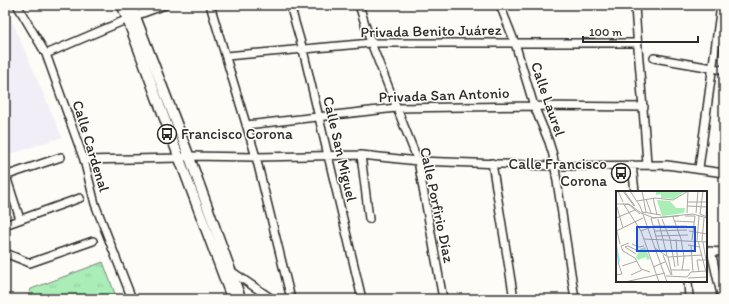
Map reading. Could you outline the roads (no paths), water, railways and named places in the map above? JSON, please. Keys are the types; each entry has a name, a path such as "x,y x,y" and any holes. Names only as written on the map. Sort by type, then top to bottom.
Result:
{"main road":[{"path":"122,5 131,18 189,156 227,272 232,299"},
{"path":"130,5 131,18 179,158 227,272 241,299"}],"street":[{"name":"Calle Cardenal","path":"17,5 46,54 84,160 95,204 132,299"},
{"path":"46,54 165,5"},
{"path":"210,5 256,157 291,299"},
{"name":"Calle San Miguel","path":"290,5 303,50 362,299"},
{"name":"Calle Porfirio Díaz","path":"359,5 371,43 418,162 443,299"},
{"name":"Calle Laurel","path":"500,5 515,43 534,106 553,155 575,299"},
{"path":"635,5 637,43 644,107 647,165"},
{"path":"698,168 721,5"},
{"name":"Privada Benito Juárez","path":"226,56 371,43 637,43"},
{"path":"654,58 724,70"},
{"name":"Privada San Antonio","path":"246,125 396,108 534,106 644,107"},
{"path":"84,160 179,158 189,156 256,157 361,155 418,162 554,166 667,165 724,172"},
{"path":"361,155 369,219"},
{"path":"20,219 5,176 61,157"},
{"path":"492,163 514,299"},
{"path":"632,165 635,191"},
{"path":"5,225 80,198"},
{"path":"5,253 30,263 93,241"},
{"path":"722,299 709,251 724,252"},
{"path":"227,272 272,299"},
{"path":"688,282 689,299"}],"place":[{"name":"Francisco Corona","path":"167,134"},
{"name":"Calle Francisco Corona","path":"621,173"}]}
